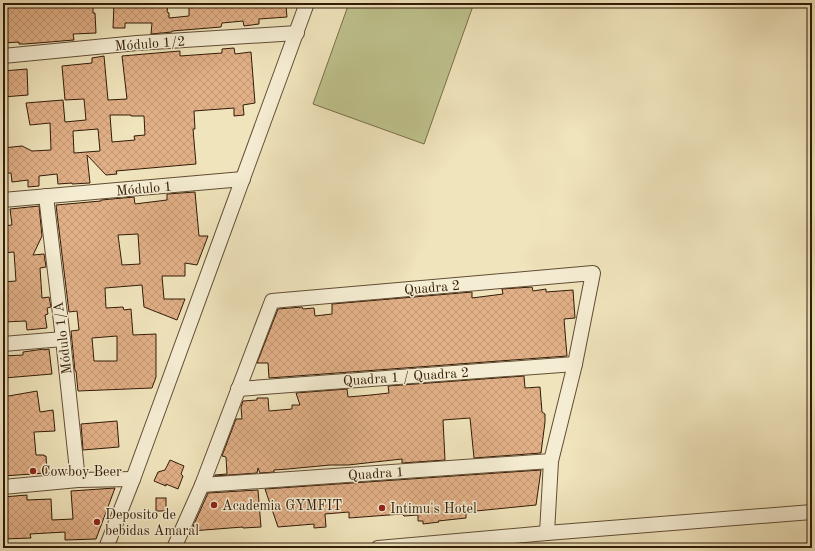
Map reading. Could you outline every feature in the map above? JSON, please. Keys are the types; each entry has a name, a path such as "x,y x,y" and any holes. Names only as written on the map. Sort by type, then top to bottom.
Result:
{"street":[{"path":"106,548 307,3"},
{"name":"Módulo 1/2","path":"3,56 137,43 297,33"},
{"name":"Módulo 1","path":"3,200 242,179"},
{"name":"Módulo 1/A","path":"46,196 78,480"},
{"name":"Quadra 2","path":"238,388 272,302 592,273 574,364"},
{"path":"3,344 63,339"},
{"path":"548,533 551,461 574,364"},
{"name":"Quadra 1 / Quadra 2","path":"238,388 574,364"},
{"path":"174,548 202,485 238,388"},
{"name":"Quadra 1","path":"202,485 551,461"},
{"path":"3,487 78,480 132,479"},
{"path":"379,548 437,545 548,533 812,512"}],"green space":[{"path":"349,3 474,3 424,144 313,104"}],"building":[{"path":"3,3 43,3 44,6 81,6 81,4 93,3 96,33 73,34 74,40 25,44 19,44 19,42 3,43"},
{"path":"114,3 162,3 168,5 167,12 169,13 169,18 189,16 189,3 277,3 277,7 286,6 287,17 259,19 259,24 244,26 243,21 222,23 221,27 151,34 152,23 125,23 125,28 113,28"},
{"path":"234,48 235,54 251,52 255,103 243,105 244,115 234,116 234,108 194,111 195,129 193,129 196,164 116,171 117,174 106,175 87,155 90,183 58,184 57,174 39,176 39,186 28,187 28,180 12,182 11,173 3,173 3,148 22,146 32,151 51,150 50,123 30,125 26,103 63,100 65,122 86,120 84,99 65,100 62,66 92,63 92,58 104,56 108,100 127,99 122,56 180,51 180,56 222,53 222,49","holes":["110,115 144,116 145,135 134,136 135,140 112,142","98,129 100,151 74,153 73,131"]},
{"path":"27,69 28,95 3,97 3,71"},
{"path":"195,192 199,236 208,236 197,265 185,263 185,276 162,276 164,299 185,299 177,320 144,307 142,285 105,288 106,308 123,307 124,310 131,309 133,335 156,334 156,377 152,388 78,391 71,331 79,330 77,311 69,312 56,205 134,197 135,204 167,200 167,194","holes":["138,234 140,264 122,265 118,235","117,336 117,361 94,361 92,338"]},
{"path":"39,206 42,236 33,255 44,254 46,267 40,268 42,298 49,297 51,307 47,308 48,314 45,315 47,328 27,330 26,321 3,322 3,282 16,281 14,252 3,253 3,226 12,225 10,209"},
{"path":"532,287 533,291 546,289 546,292 573,290 575,318 564,319 567,356 269,378 268,363 257,363 278,309 302,307 303,309 314,308 315,316 332,314 332,304 472,292 472,298 503,294 502,289"},
{"path":"49,349 52,374 4,378 3,356 23,355 23,352"},
{"path":"524,376 525,388 540,387 542,412 545,414 541,453 474,458 470,418 443,420 445,460 402,463 402,459 348,465 330,465 274,470 274,472 260,473 258,468 257,473 215,476 227,474 226,457 222,456 236,419 242,419 241,407 243,401 257,400 257,398 268,398 269,411 292,409 292,405 300,405 296,393 347,389 348,397 389,393 388,386"},
{"path":"37,391 40,412 53,410 55,431 34,432 36,455 46,456 47,473 3,476 3,397"},
{"path":"117,421 119,447 83,450 81,424"},
{"path":"170,460 184,466 181,474 183,476 178,489 154,481 158,472 165,470"},
{"path":"541,470 536,505 466,512 466,518 423,524 423,521 418,521 418,515 404,516 402,514 349,518 349,512 325,514 326,527 314,528 314,524 278,527 265,489"},
{"path":"115,488 96,539 65,540 65,532 30,534 31,538 3,539 3,497 27,495 27,500 51,499 52,520 73,519 71,491"},
{"path":"258,490 261,527 191,531 208,493"},
{"path":"156,498 166,498 166,511 156,511"}],"place":[{"name":"Cowboy Beer","path":"33,471"},
{"name":"Academia GYMFIT","path":"214,505"},
{"name":"Intimu's Hotel","path":"382,508"},
{"name":"Deposito de bebidas Amaral","path":"97,522"}]}
